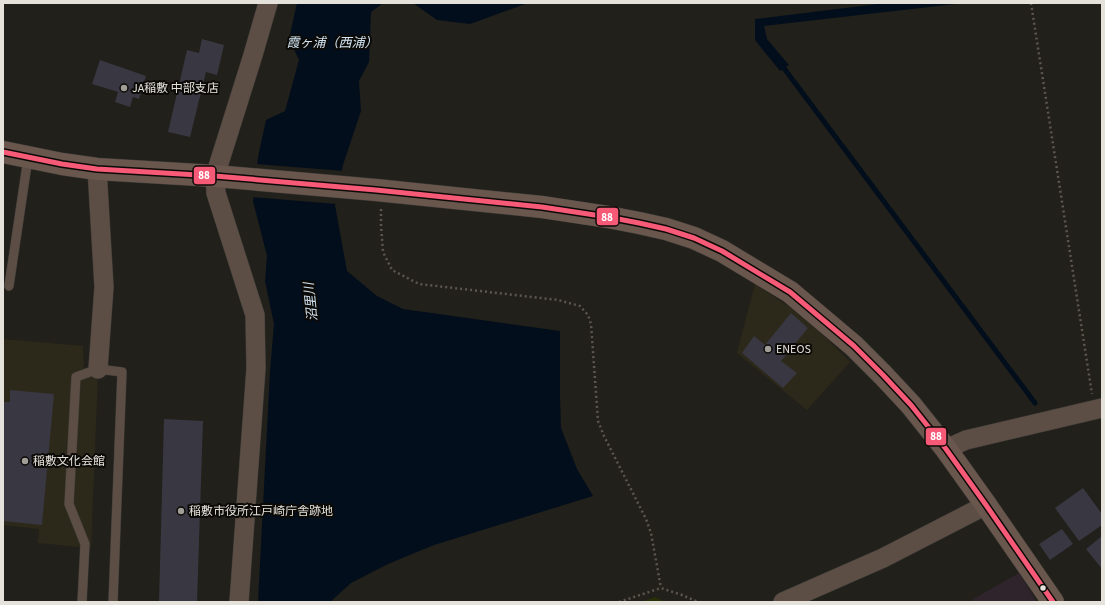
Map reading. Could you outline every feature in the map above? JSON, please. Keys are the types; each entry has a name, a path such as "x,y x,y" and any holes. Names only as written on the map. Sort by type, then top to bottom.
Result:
{"main road":[{"path":"3,152 28,158 97,169 222,177 379,190 542,207 608,217 666,229 701,241 722,251 790,292 854,346 883,375 911,405 946,450 986,505 1052,602"}],"street":[{"path":"239,602 256,368 256,330 255,315 216,193 222,177 253,55 268,3"},
{"path":"97,169 104,287 98,369"},
{"path":"946,450 966,440 1098,409"},
{"path":"783,602 883,558 986,505"}],"lane":[{"path":"9,286 28,158"},
{"path":"82,602 84,544 69,504 76,377 98,369 122,372 113,602"}],"path":[{"path":"1030,3 1098,409"},
{"path":"379,190 380,225 383,252 392,270 419,284 558,300 571,302 584,309 591,324 598,421 604,436 646,519 651,533 661,588"},
{"path":"619,602 661,588 698,602"}],"shaded area":[{"path":"755,284 791,308 821,333 850,362 807,410 737,353"},
{"path":"3,339 83,346 84,372 98,373 91,548 38,543 39,529 3,525"},
{"path":"1019,573 1037,602 971,602 975,598"}],"green space":[{"path":"655,597 666,602 641,602"}],"water":[{"path":"297,3 383,3 371,12 369,62 359,81 361,111 343,165 335,205 347,271 377,296 403,309 560,331 561,428 577,469 593,496 434,545 388,564 351,583 330,602 258,602 270,371 274,324 265,281 267,256 253,201 258,157 266,120 285,111 299,60 289,39"},
{"path":"413,3 528,3 470,24 437,20"},
{"path":"886,3 964,3 764,26 767,39 789,65 780,71 755,40 755,19"}],"pier":[{"path":"256,164 344,171 337,204 252,197"}],"building":[{"path":"202,39 224,45 217,75 206,72 190,137 168,132 187,50 199,53"},
{"name":"JA稲敷 中部支店","path":"100,60 146,76 139,99 133,97 130,107 115,102 118,92 92,84"},
{"name":"ENEOS","path":"791,313 808,328 781,361 797,373 783,388 742,353 754,336 765,345"},
{"name":"稲敷文化会館","path":"10,390 54,394 42,525 3,521 3,402 10,402"},
{"name":"稲敷市役所江戸崎庁舎跡地","path":"164,419 203,421 197,602 159,602"},
{"path":"1083,488 1102,514 1102,525 1079,541 1055,508"},
{"path":"1062,529 1073,544 1050,560 1039,544"},
{"path":"1102,536 1102,569 1086,549"}],"waterway":[{"path":"780,63 1035,403"}],"transit line":[{"name":"88","path":"3,152 62,164 97,169 215,176 376,190 542,207 639,223 666,229 694,238 722,251 790,292 854,346 883,375 911,405 946,449 1053,602"}],"place":[{"name":"JA稲敷 中部支店","path":"124,88"},
{"name":"ENEOS","path":"768,349"},
{"name":"稲敷文化会館","path":"25,461"},
{"name":"稲敷市役所江戸崎庁舎跡地","path":"181,511"}],"water label":[{"name":"霞ヶ浦（西浦）","path":"332,42"},
{"name":"沼里川","path":"310,302"}]}
